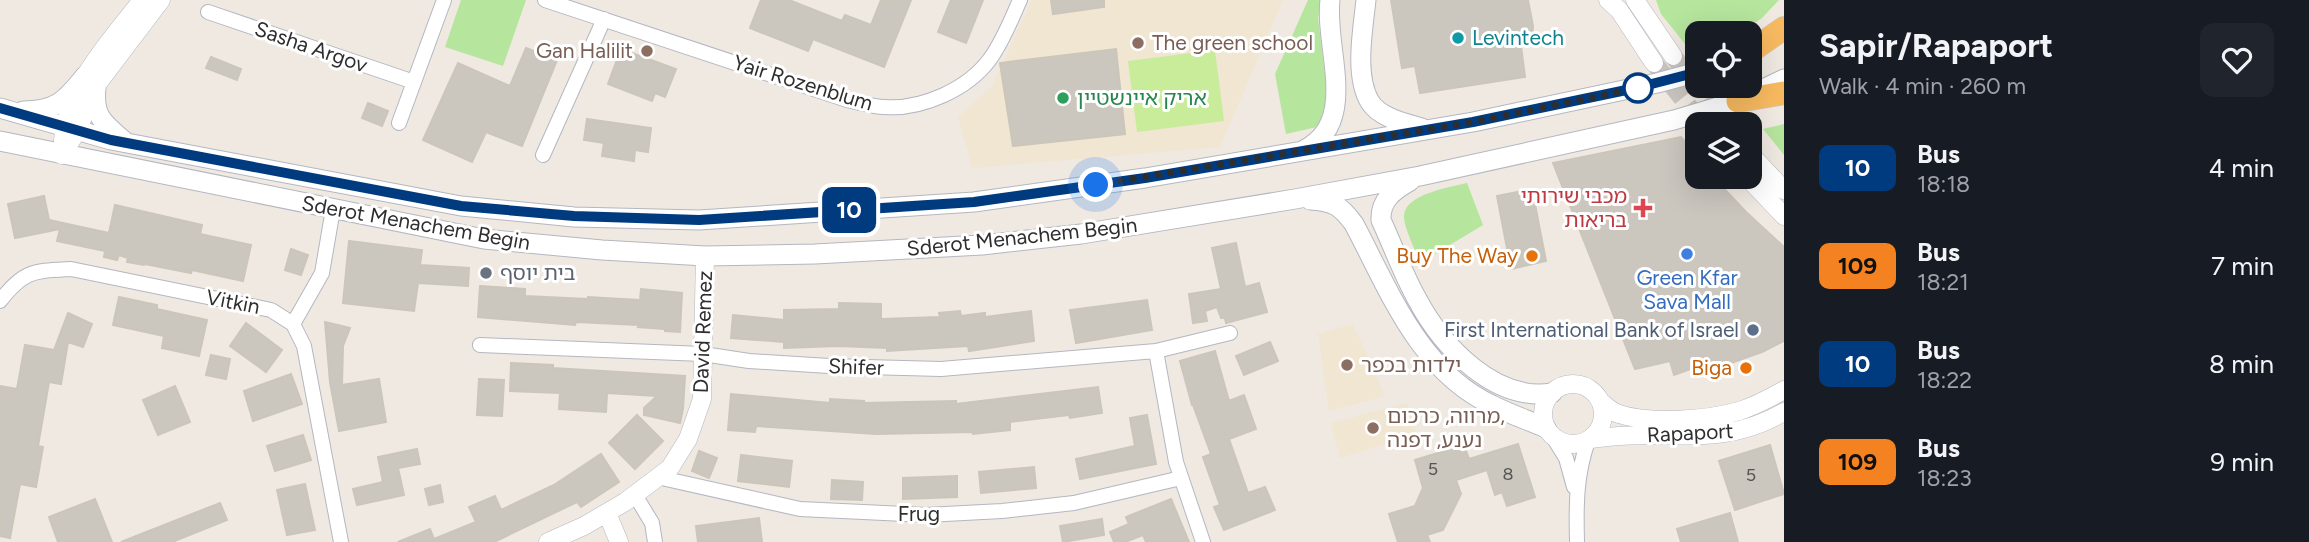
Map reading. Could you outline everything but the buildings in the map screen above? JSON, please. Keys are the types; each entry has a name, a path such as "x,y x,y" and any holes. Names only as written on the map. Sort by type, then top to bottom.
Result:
{"highway":[{"path":"1762,43 1784,28"},
{"path":"1738,101 1784,93"}],"main road":[{"path":"1299,152 1321,140 1328,131 1334,110 1336,93 1330,0"},
{"path":"1366,0 1361,52 1362,72 1370,102 1393,119 1430,129"},
{"path":"1762,45 1784,34"},
{"name":"Sderot Menachem Begin","path":"6,110 127,143 461,206 574,216 699,220 974,202 1145,178 1430,129 1626,90 1685,75"},
{"name":"Sderot Menachem Begin","path":"0,141 484,239 705,256 815,254 982,245 1082,234 1295,199 1420,176 1674,120 1738,101 1784,79"},
{"path":"6,110 46,110 90,82 98,113 111,130 127,143"},
{"path":"1420,176 1391,194 1380,212 1381,220 1423,309 1459,354 1500,386 1536,396 1552,393"},
{"path":"1295,199 1320,201 1343,209 1354,224 1411,332 1443,369 1466,390 1491,405 1549,432"}],"street":[{"path":"62,155 90,82 142,0"},
{"path":"90,82 110,66 161,0"},
{"path":"399,123 444,0"},
{"name":"Yair Rozenblum","path":"545,0 847,100 883,107 903,107 926,101 960,86 977,74 992,58 1020,0"},
{"path":"1608,0 1619,10 1654,62"},
{"path":"1634,0 1673,56"},
{"name":"Sasha Argov","path":"208,12 414,82"},
{"path":"543,155 604,19"},
{"path":"1762,167 1784,190"},
{"path":"1758,189 1784,216"},
{"path":"333,209 322,273 293,324 304,346 341,542"},
{"name":"David Remez","path":"548,542 607,513 635,495 670,468 688,439 702,400 705,256"},
{"name":"Vitkin","path":"0,301 14,282 38,270 71,269 271,310 293,324"},
{"name":"Shifer","path":"480,345 702,354 750,361 829,366 941,369 1156,351 1230,333"},
{"path":"1156,351 1176,462 1203,542"},
{"path":"1576,495 1566,458 1549,432 1543,410 1552,393 1560,387 1578,384 1594,392 1601,402 1604,418 1598,433 1590,440 1580,466 1576,495 1577,542"},
{"name":"Rapaport","path":"1601,402 1616,413 1630,417 1689,419 1740,411 1784,390"},
{"name":"Rapaport","path":"1590,440 1611,436 1716,436 1746,429 1784,412"},
{"path":"1549,432 1570,444 1590,440"},
{"name":"Frug","path":"657,477 800,509 926,515 1002,511 1074,503 1181,478"},
{"path":"635,495 652,523 655,542"},
{"path":"607,513 619,542"}],"shaded area":[{"name":"The green school","path":"1032,0 1283,0 1220,147 972,168 958,117 992,86"},
{"name":"ילדות בכפר","path":"1353,324 1385,396 1329,411 1318,334"},
{"name":"מרווה, כרכום, נענע, דפנה","path":"1407,403 1416,434 1340,458 1331,423"}],"green space":[{"path":"461,0 526,0 503,66 445,47"},
{"path":"1308,0 1321,0 1318,18 1327,113 1317,127 1286,134 1275,74"},
{"path":"1656,0 1779,0 1758,21 1685,21 1685,44 1661,14"},
{"path":"1215,50 1224,121 1137,132 1128,61"},
{"path":"1784,124 1784,155 1763,129"},
{"path":"1467,183 1483,225 1420,263 1406,226 1404,215 1407,208 1420,197"}],"tunnel":[{"path":"1673,56 1716,112"},
{"path":"1654,63 1693,112"}],"bus line":[{"name":"10","path":"0,108 111,140 461,206 574,216 699,220 974,202 1145,178 1473,122 1685,75"}],"place":[{"name":"Levintech","path":"1458,38"},
{"name":"The green school","path":"1138,43"},
{"name":"Gan Halilit","path":"647,51"},
{"name":"אריק איינשטיין","path":"1063,98"},
{"name":"מכבי שירותי בריאות","path":"1643,208"},
{"name":"Green Kfar Sava Mall","path":"1687,254"},
{"name":"Buy The Way","path":"1532,256"},
{"name":"בית יוסף","path":"486,273"},
{"name":"First International Bank of Israel","path":"1753,330"},
{"name":"ילדות בכפר","path":"1347,365"},
{"name":"Biga","path":"1746,368"},
{"name":"מרווה, כרכום, נענע, דפנה","path":"1373,428"}],"route":[{"path":"1096,185 1473,122 1638,88"}]}
